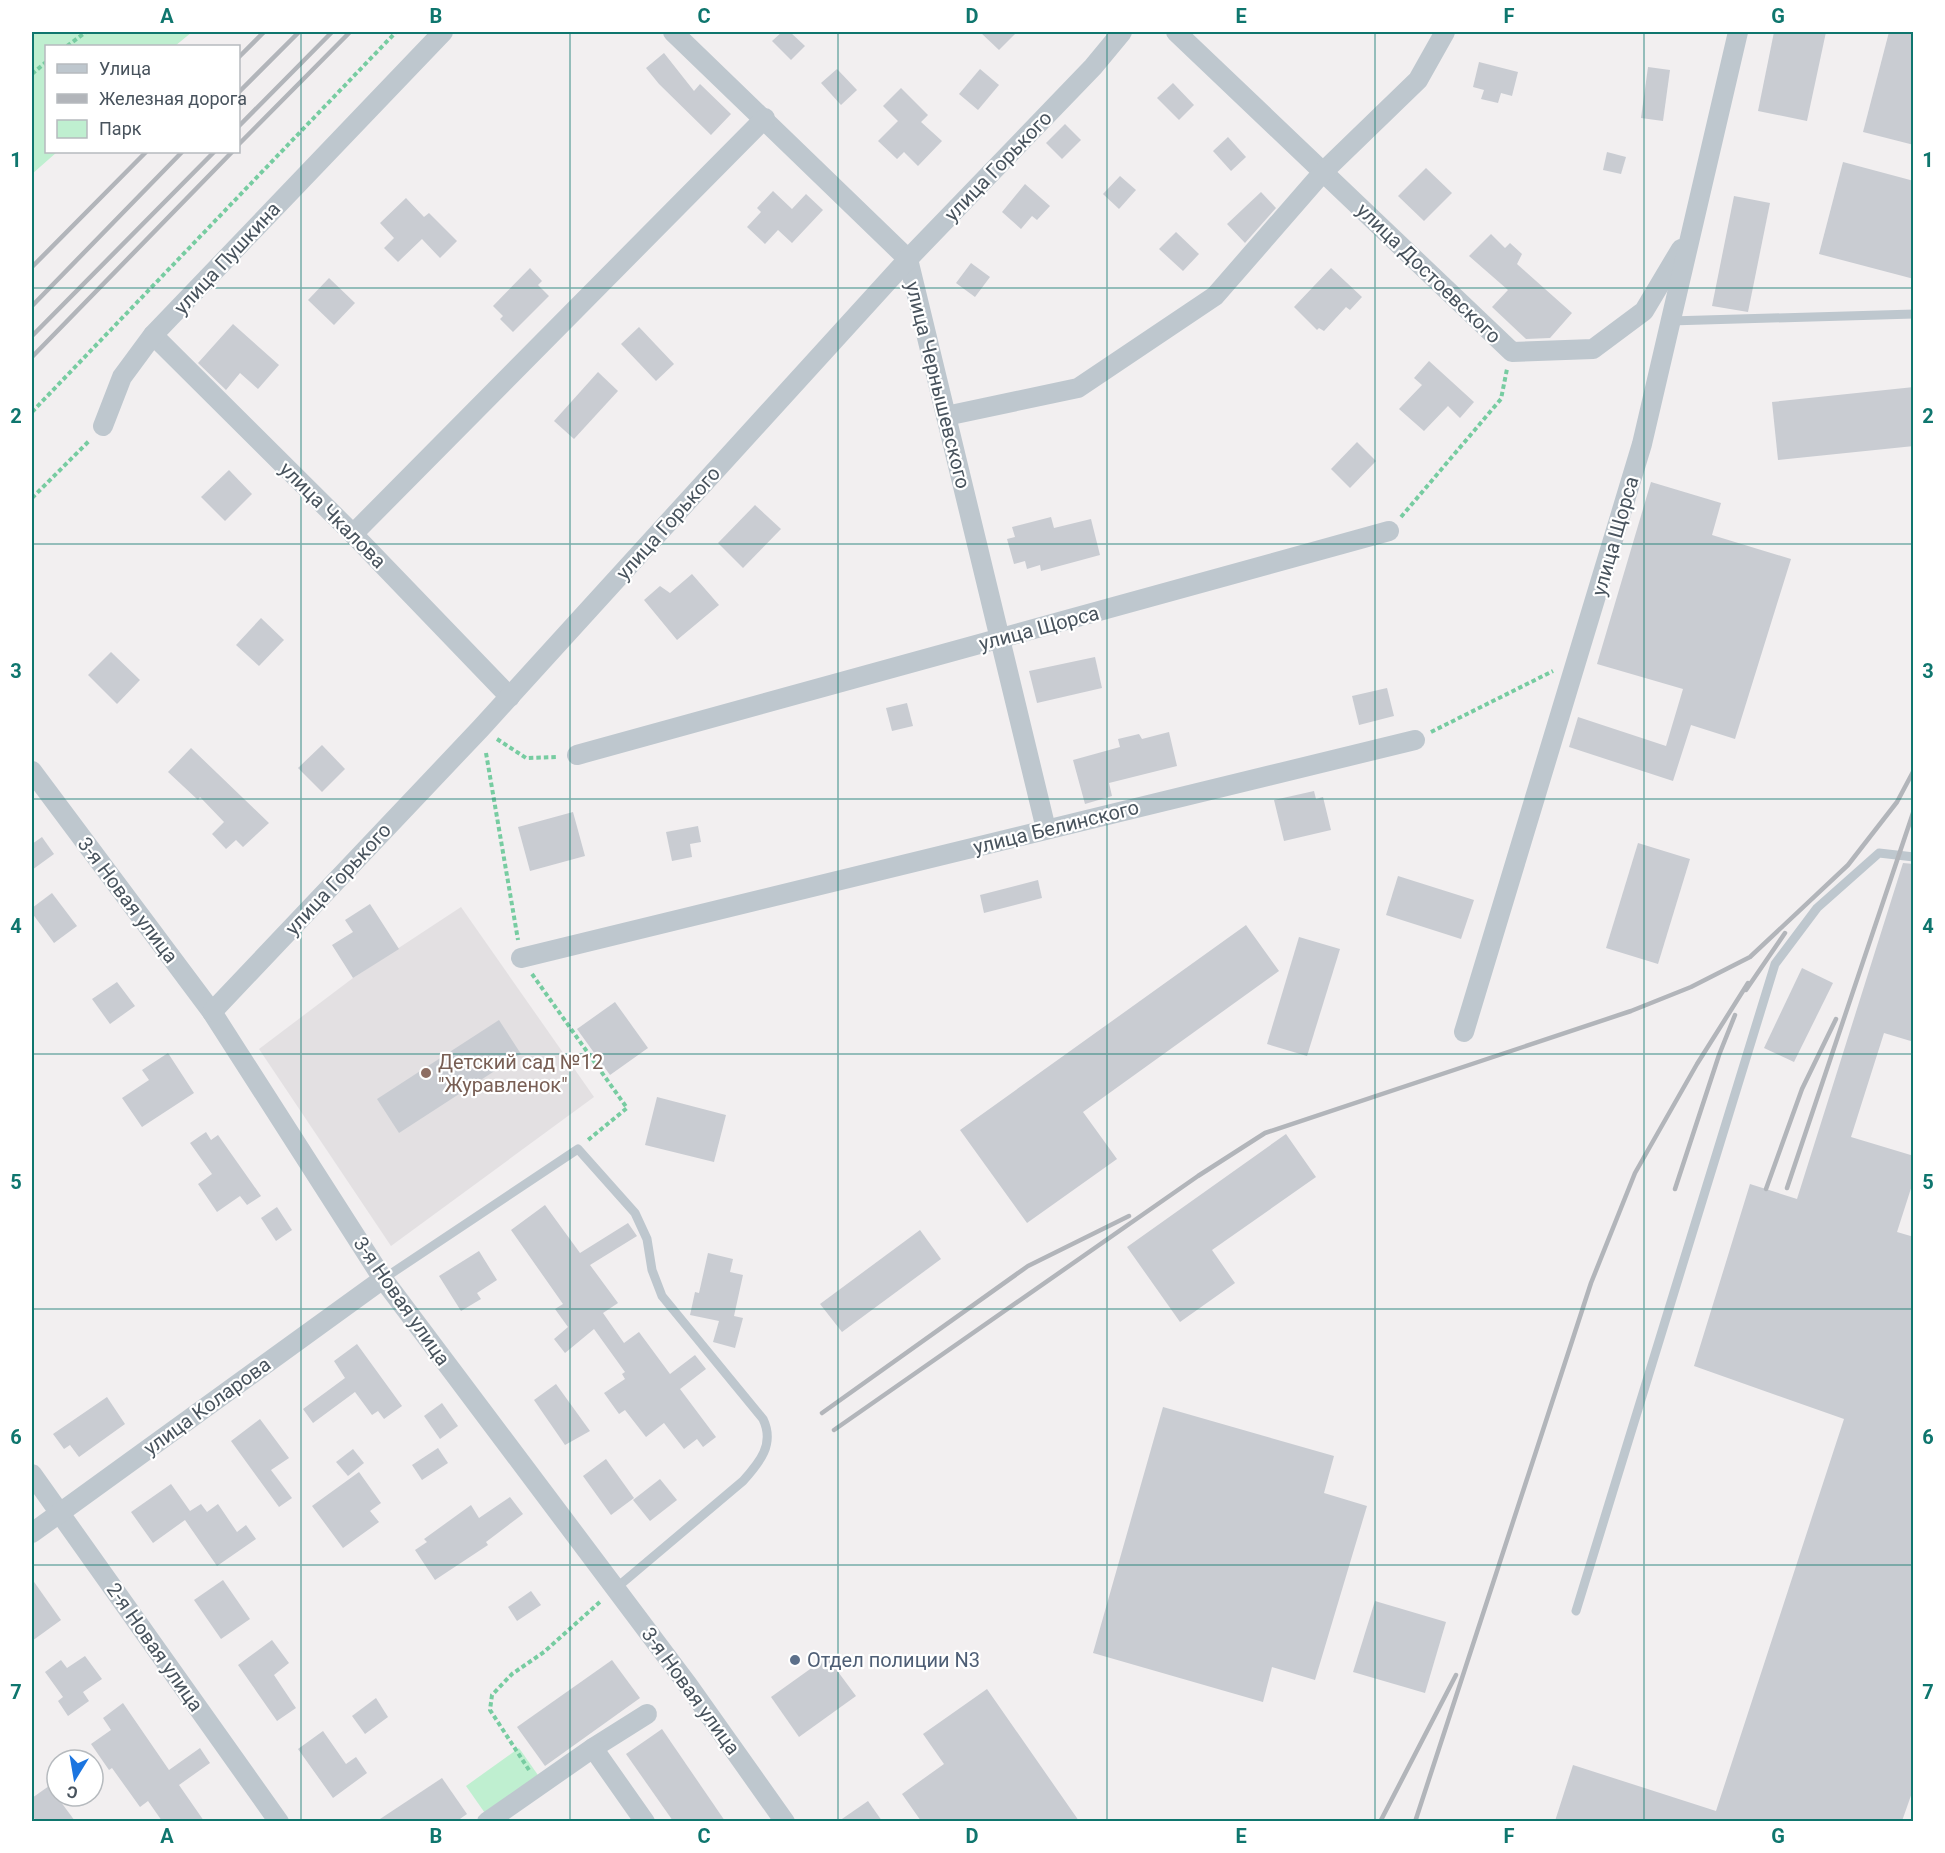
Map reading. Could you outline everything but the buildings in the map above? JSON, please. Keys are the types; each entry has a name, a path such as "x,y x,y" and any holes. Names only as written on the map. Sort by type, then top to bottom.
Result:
{"street":[{"name":"улица Пушкина","path":"103,426 122,377 153,335 443,32"},
{"name":"улица Чернышевского","path":"673,32 765,118 908,260 1046,829"},
{"name":"улица Горького","path":"213,1012 510,697 908,260 1093,67 1122,32"},
{"name":"улица Достоевского","path":"1176,32 1512,352 1593,349 1644,311 1690,234"},
{"path":"946,416 1078,388 1215,296 1323,172 1418,80 1445,32"},
{"name":"улица Щорса","path":"1464,1032 1642,444 1738,32"},
{"path":"353,534 765,118"},
{"name":"улица Чкалова","path":"153,335 353,534 510,697"},
{"name":"улица Щорса","path":"577,755 1389,531"},
{"name":"улица Белинского","path":"521,958 1415,740"},
{"name":"3-я Новая улица","path":"32,771 213,1012 383,1279 688,1685 785,1821"},
{"name":"улица Коларова","path":"32,1533 383,1279"},
{"name":"2-я Новая улица","path":"32,1474 279,1821"},
{"path":"487,1821 647,1714"},
{"path":"593,1748 645,1821"}],"lane":[{"path":"1670,321 1914,315"},
{"path":"1576,1611 1775,964 1817,908 1879,853 1914,857"},
{"path":"383,1279 578,1149 635,1213 647,1239 652,1270 662,1296 763,1419 769,1439 757,1466 743,1481 615,1589"}],"path":[{"path":"68,45 86,32"},
{"path":"32,412 396,32"},
{"path":"32,74 45,63"},
{"path":"1389,531 1501,399 1512,352"},
{"path":"32,498 103,426"},
{"path":"1415,740 1578,659"},
{"path":"481,728 526,759 577,755"},
{"path":"540,1785 490,1710 492,1695 512,1674 544,1652 615,1589"}],"shaded area":[{"name":"Детский сад №12 \"Журавленок\"","path":"461,907 594,1097 391,1246 259,1049 353,978"}],"green space":[{"path":"32,32 192,32 176,45 45,45 45,153 56,153 32,174"},
{"path":"519,1748 540,1778 487,1816 466,1786"}],"railway":[{"path":"240,56 264,32"},
{"path":"240,91 299,32"},
{"path":"240,125 332,32"},
{"path":"240,143 350,32"},
{"path":"32,267 145,153"},
{"path":"32,306 181,153"},
{"path":"32,336 213,153"},
{"path":"32,357 231,153"},
{"path":"834,1430 1198,1176 1265,1133 1631,1011 1691,987 1750,957 1848,865 1897,802 1914,770"},
{"path":"1787,1188 1914,810"},
{"path":"1746,990 1785,933"},
{"path":"1415,1822 1591,1283 1635,1173 1697,1064 1748,983"},
{"path":"1675,1189 1719,1055 1735,1015"},
{"path":"1766,1189 1802,1089 1836,1019"},
{"path":"822,1413 1028,1266 1129,1216"},
{"path":"1380,1822 1456,1675"}],"place":[{"name":"Детский сад №12 \"Журавленок\"","path":"426,1073"},
{"name":"Отдел полиции N3","path":"795,1660"}]}
